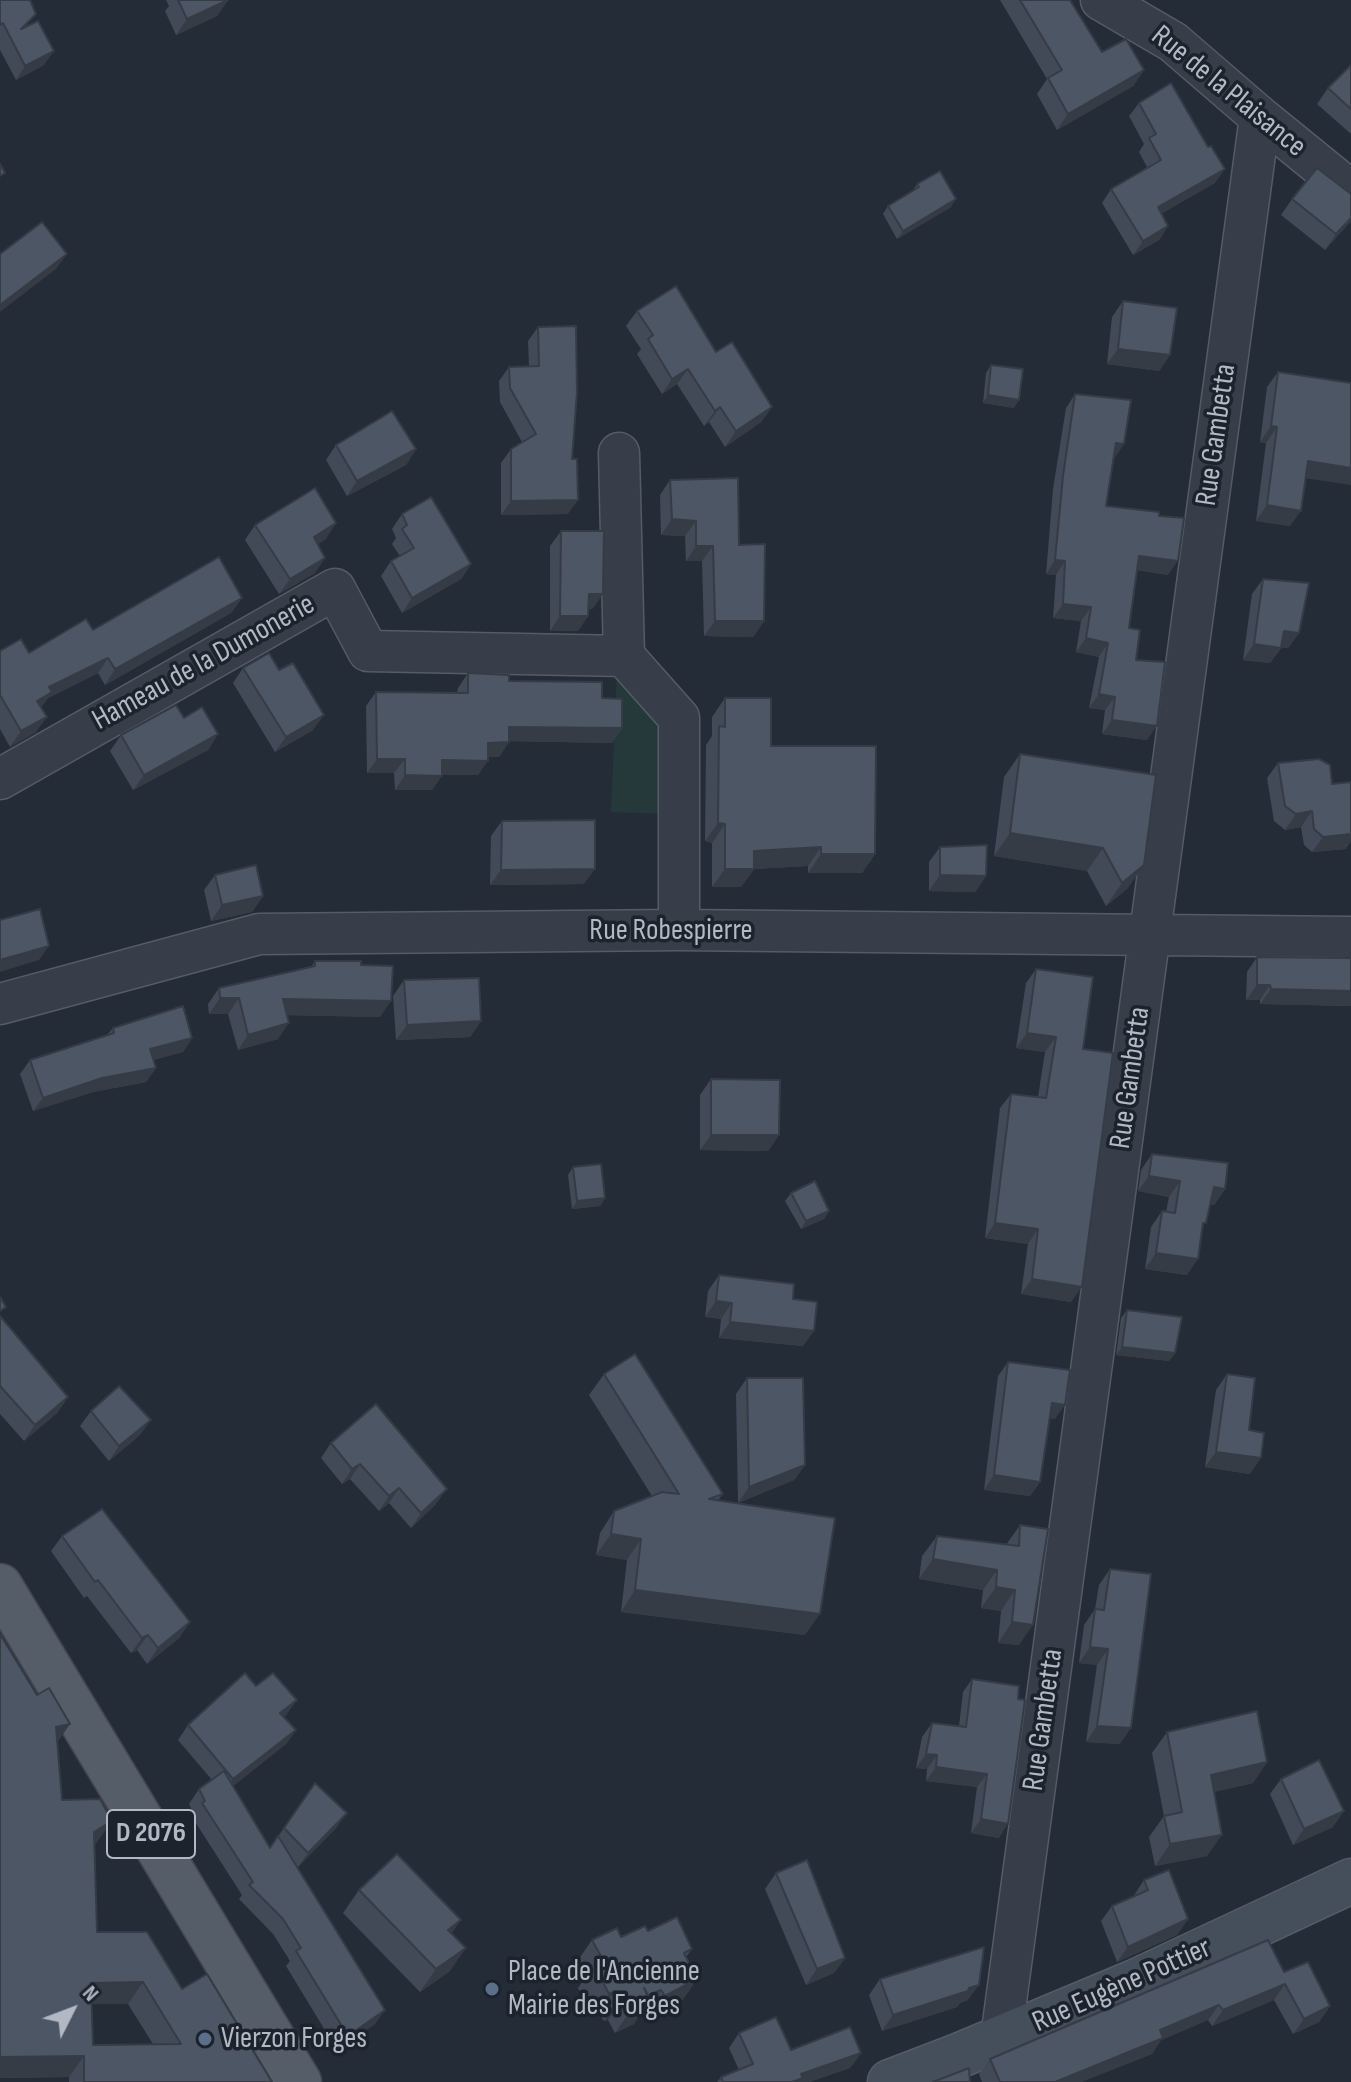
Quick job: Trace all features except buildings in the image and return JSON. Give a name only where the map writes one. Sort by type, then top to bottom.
[{"type":"main road","name":"D 2076","points":[[0,1586],[299,2082]]},
{"type":"street","name":"Rue de la Plaisance","points":[[1101,0],[1173,42],[1351,191]]},
{"type":"street","name":"Rue Gambetta","points":[[1001,2038],[1260,117]]},
{"type":"street","points":[[619,453],[624,656],[679,718],[679,930]]},
{"type":"street","name":"Hameau de la Dumonerie","points":[[0,779],[335,589],[368,651],[624,656]]},
{"type":"street","name":"Rue Robespierre","points":[[0,1004],[259,934],[679,930],[1351,937]]},
{"type":"street","name":"Rue Eugène Pottier","points":[[890,2082],[1135,1982],[1351,1881]]},
{"type":"shaded area","points":[[617,670],[667,716],[669,814],[611,812]]},
{"type":"place","name":"Place de l'Ancienne Mairie des Forges","points":[[492,1989]]},
{"type":"place","name":"Vierzon Forges","points":[[205,2039]]}]
